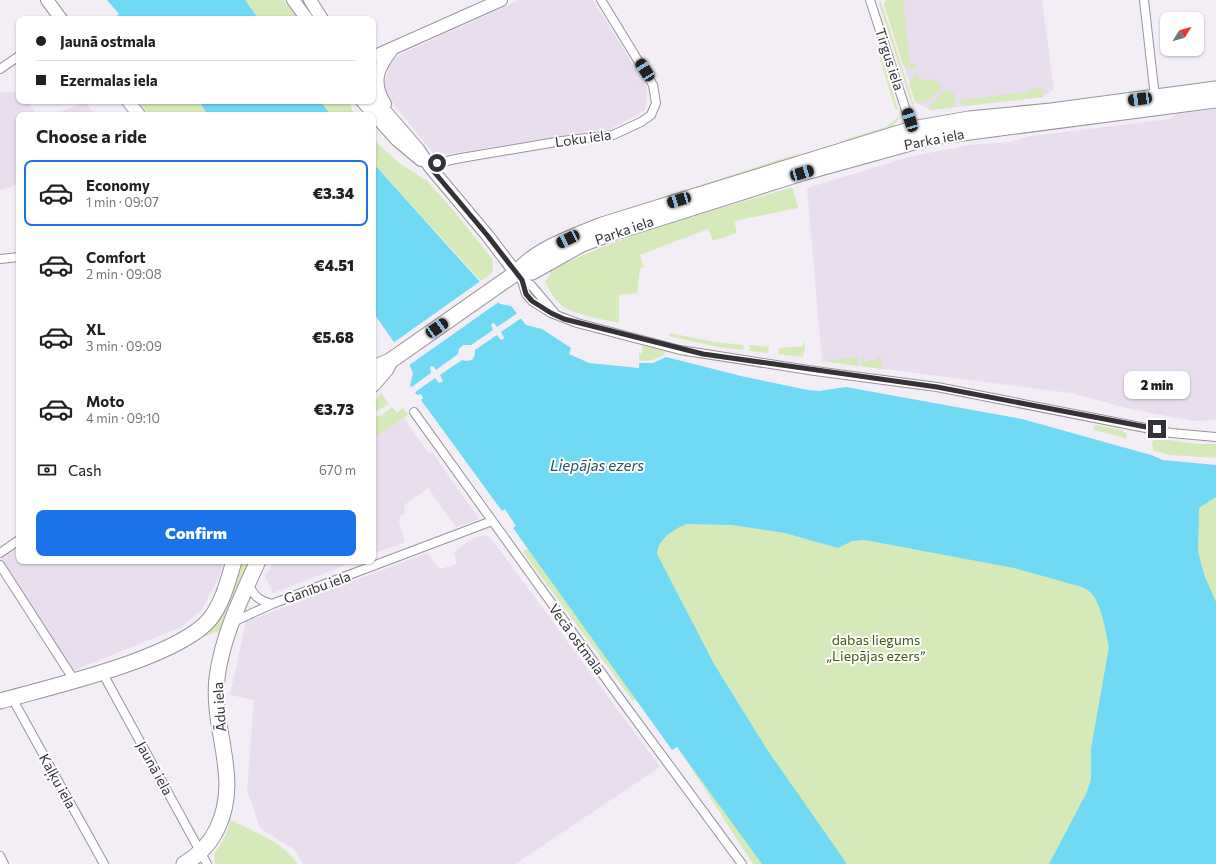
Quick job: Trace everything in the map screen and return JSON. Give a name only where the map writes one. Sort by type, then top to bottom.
[{"type":"highway","name":"Parka iela","points":[[519,277],[532,272],[582,244],[606,235],[914,135],[969,120],[1051,111],[1216,89]]},
{"type":"highway","name":"Parka iela","points":[[914,135],[971,131],[1216,100]]},
{"type":"highway","points":[[376,367],[390,361],[496,287],[519,277]]},
{"type":"highway","points":[[376,381],[386,369],[390,361]]},
{"type":"highway","points":[[6,700],[102,672],[170,647],[196,632],[222,601],[233,564]]},
{"type":"highway","name":"Ādu iela","points":[[184,864],[204,858],[212,838],[223,818],[228,794],[228,775],[218,722],[217,679],[226,638],[257,564]]},
{"type":"main road","points":[[47,0],[60,16]]},
{"type":"main road","points":[[293,0],[305,16]]},
{"type":"main road","points":[[310,0],[320,16]]},
{"type":"main road","points":[[376,56],[501,0]]},
{"type":"main road","points":[[391,50],[380,64],[377,86],[380,96],[396,122],[430,167],[487,235],[519,277]]},
{"type":"main road","points":[[376,100],[396,122]]},
{"type":"main road","points":[[130,104],[137,112]]},
{"type":"main road","points":[[365,104],[372,112]]},
{"type":"main road","points":[[376,117],[397,140],[430,167]]},
{"type":"street","name":"Loku iela","points":[[430,167],[437,163],[461,158],[562,141],[613,136],[641,122],[651,114],[656,103],[653,85],[601,0]]},
{"type":"street","name":"Tirgus iela","points":[[870,0],[914,135]]},
{"type":"street","points":[[1144,0],[1155,97]]},
{"type":"street","points":[[0,69],[16,58]]},
{"type":"street","points":[[0,259],[16,256]]},
{"type":"street","points":[[519,277],[526,294],[532,301],[559,317],[577,323],[703,354],[937,387],[1171,433],[1216,437]]},
{"type":"street","name":"Vecā ostmala","points":[[414,412],[657,750],[742,864]]},
{"type":"street","name":"Ganību iela","points":[[233,622],[272,604],[492,521]]},
{"type":"street","points":[[0,553],[16,542]]},
{"type":"street","points":[[0,565],[74,680]]},
{"type":"street","points":[[248,582],[254,596],[262,601],[272,604]]},
{"type":"street","name":"Jaunā iela","points":[[102,672],[204,858]]},
{"type":"street","name":"Kaļķu iela","points":[[6,700],[104,864]]},
{"type":"street","points":[[0,856],[4,864]]},
{"type":"shaded area","points":[[519,0],[593,0],[647,87],[645,110],[611,129],[435,156],[386,94],[384,86],[390,63],[399,55]]},
{"type":"shaded area","points":[[886,0],[1042,0],[1054,89],[1043,97],[930,110],[916,103],[884,4]]},
{"type":"shaded area","points":[[0,92],[16,92],[16,104],[30,104],[35,112],[16,112],[16,185],[0,190]]},
{"type":"shaded area","points":[[80,104],[87,104],[93,112],[60,112]]},
{"type":"shaded area","points":[[1216,109],[1216,420],[1193,421],[1130,409],[1071,393],[822,361],[807,188],[913,156],[970,145],[1009,142],[1031,136],[1170,119],[1176,114]]},
{"type":"shaded area","points":[[404,418],[429,454],[432,452],[479,519],[456,527],[428,488],[404,505],[405,514],[400,516],[399,522],[405,542],[376,553],[376,437],[394,423],[395,424]]},
{"type":"shaded area","points":[[484,535],[490,537],[660,767],[515,864],[303,864],[295,850],[260,828],[247,790],[254,700],[230,695],[246,622],[427,553],[440,569],[457,564],[454,552],[470,540]]},
{"type":"shaded area","points":[[16,548],[16,564],[223,564],[220,575],[201,611],[181,627],[72,671],[0,560]]},
{"type":"shaded area","points":[[273,564],[348,564],[273,593],[265,576]]},
{"type":"green space","points":[[245,0],[284,0],[296,16],[257,16]]},
{"type":"green space","points":[[880,0],[914,105],[912,105],[879,4]]},
{"type":"green space","points":[[886,0],[909,0],[903,1],[910,64],[916,64],[916,70],[903,65],[884,4]]},
{"type":"green space","points":[[876,45],[880,51],[898,110],[895,109]]},
{"type":"green space","points":[[916,73],[920,80],[935,79],[942,87],[929,100],[916,103],[909,84]]},
{"type":"green space","points":[[1043,88],[1043,97],[964,106],[961,104],[960,100],[1028,92],[1028,89]]},
{"type":"green space","points":[[945,90],[955,94],[955,107],[930,110],[930,105]]},
{"type":"green space","points":[[139,104],[201,104],[206,112],[146,112]]},
{"type":"green space","points":[[322,104],[350,104],[353,112],[329,112]]},
{"type":"green space","points":[[899,116],[897,122],[883,131],[873,135],[837,142],[886,127]]},
{"type":"green space","points":[[376,142],[399,163],[427,181],[454,211],[492,259],[493,272],[481,281],[376,166]]},
{"type":"green space","points":[[803,152],[788,160],[561,234],[595,219]]},
{"type":"green space","points":[[790,188],[793,189],[798,208],[734,221],[737,233],[713,241],[708,229],[640,255],[644,267],[640,269],[637,293],[619,295],[619,323],[571,311],[555,299],[545,282],[551,274],[549,271],[607,245],[668,224]]},
{"type":"green space","points":[[670,333],[714,342],[744,345],[743,350],[718,347],[669,336]]},
{"type":"green space","points":[[803,340],[805,348],[803,357],[778,354],[779,348],[803,346]]},
{"type":"green space","points":[[750,345],[769,347],[768,353],[749,351]]},
{"type":"green space","points":[[643,346],[665,351],[664,355],[653,360],[639,361],[639,353],[641,354]]},
{"type":"green space","points":[[877,356],[882,360],[881,369],[862,366],[862,357],[864,358],[864,362],[877,360]]},
{"type":"green space","points":[[856,357],[858,359],[858,366],[823,361]]},
{"type":"green space","points":[[381,393],[389,404],[376,411],[376,400]]},
{"type":"green space","points":[[392,407],[397,413],[403,408],[408,415],[376,437],[376,416],[382,415]]},
{"type":"green space","name":"dabas liegums „Liepājas ezers”","points":[[705,408],[1216,478],[1216,864],[753,864],[677,746],[635,699],[633,701],[523,552]]},
{"type":"green space","points":[[1095,425],[1122,430],[1127,434],[1125,439],[1119,436],[1093,430]]},
{"type":"green space","points":[[1156,438],[1197,444],[1216,444],[1216,458],[1170,455],[1153,450],[1152,442]]},
{"type":"green space","points":[[238,564],[249,564],[222,634],[216,632],[191,641]]},
{"type":"green space","points":[[231,820],[258,833],[276,844],[292,856],[298,864],[215,864],[214,854],[225,837]]},
{"type":"water","points":[[107,0],[245,0],[257,16],[117,16],[119,14]]},
{"type":"water","points":[[201,104],[322,104],[329,112],[206,112]]},
{"type":"water","name":"Liepājas ezers","points":[[376,166],[500,304],[511,306],[526,325],[542,329],[571,348],[569,354],[589,363],[639,368],[639,363],[653,363],[666,357],[741,376],[808,390],[819,391],[846,387],[1022,419],[1151,455],[1163,460],[1216,465],[1216,497],[1199,508],[1198,552],[1205,577],[1216,602],[1216,864],[1049,864],[1087,792],[1091,779],[1091,749],[1109,647],[1105,626],[1097,602],[1094,596],[1087,590],[1082,587],[1014,568],[865,540],[852,541],[838,548],[785,533],[732,525],[687,524],[677,528],[663,539],[657,554],[714,664],[766,748],[847,864],[762,864],[677,747],[672,750],[513,528],[516,526],[505,509],[502,511],[421,400],[423,398],[421,394],[417,395],[410,385],[413,373],[409,364],[376,316]]},
{"type":"pier","points":[[482,280],[500,301],[408,366],[393,343]]},
{"type":"pier","points":[[519,312],[523,317],[501,332],[504,337],[503,340],[497,335],[475,350],[475,355],[472,360],[462,360],[440,375],[443,381],[439,383],[435,378],[414,393],[410,388],[431,373],[430,367],[433,366],[436,370],[458,354],[459,349],[463,345],[471,345],[493,330],[491,324],[494,323],[497,327]]},
{"type":"route","points":[[437,163],[430,167],[487,235],[522,280],[526,294],[532,301],[543,309],[564,319],[680,350],[815,371],[937,387],[1012,400],[1157,429]]}]
